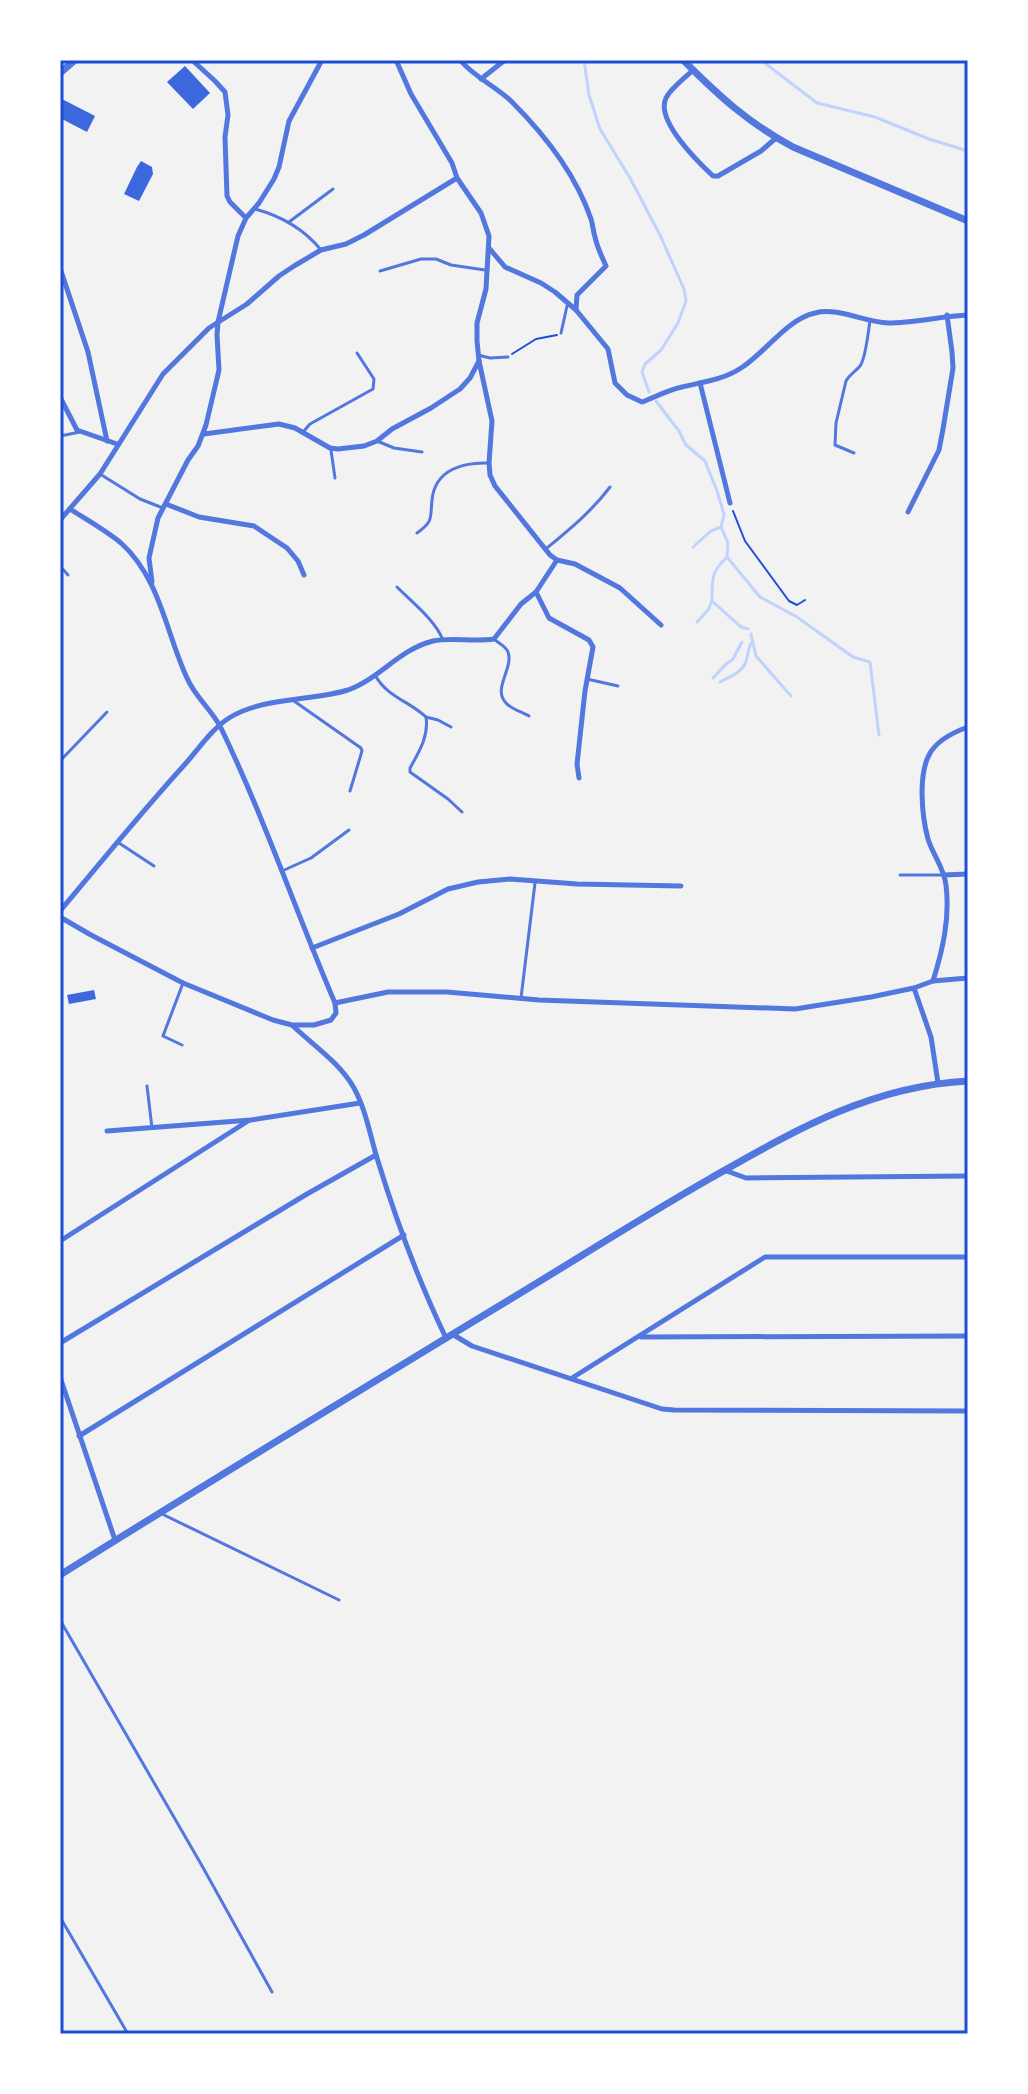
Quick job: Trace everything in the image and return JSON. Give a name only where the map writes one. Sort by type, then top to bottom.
[{"type":"street","points":[[60,73],[75,60]]},
{"type":"street","points":[[192,60],[225,92],[228,115],[225,137],[227,196],[246,218]]},
{"type":"street","points":[[153,587],[149,558],[164,506],[204,434],[219,370],[218,322],[238,236],[246,218],[274,179],[289,121],[322,60]]},
{"type":"street","points":[[396,60],[411,94],[452,163],[457,178],[486,223],[488,270],[477,323],[479,358],[492,421],[489,463],[495,486],[557,560],[575,564],[620,588],[661,625]]},
{"type":"street","points":[[460,60],[470,72],[501,92],[536,126],[570,177],[592,221],[595,240],[606,266],[577,295],[576,310]]},
{"type":"street","points":[[481,79],[505,60]]},
{"type":"street","points":[[683,60],[724,100],[776,138],[968,221]]},
{"type":"street","points":[[693,70],[666,97],[664,109],[669,124],[680,140],[713,176],[761,151],[776,138]]},
{"type":"street","points":[[61,517],[100,474],[163,374],[197,339],[247,304],[279,276],[321,250],[346,244],[364,235],[457,178]]},
{"type":"street","points":[[489,248],[505,267],[541,283],[576,310],[608,349],[615,383],[627,395],[642,402],[741,369],[807,315],[827,312],[890,323],[968,315]]},
{"type":"street","points":[[60,268],[88,352],[107,441]]},
{"type":"street","points":[[908,512],[939,450],[953,368],[947,315]]},
{"type":"street","points":[[204,434],[279,424],[288,425],[331,448],[355,448],[377,441],[460,389],[470,378],[479,358]]},
{"type":"street","points":[[700,383],[730,503]]},
{"type":"street","points":[[60,397],[74,428],[117,444]]},
{"type":"street","points":[[164,506],[199,517],[254,526],[287,548],[304,575]]},
{"type":"street","points":[[70,509],[122,544],[136,560],[153,587],[187,679],[220,725],[336,1006],[331,1020],[314,1025],[292,1025],[183,983],[91,935],[60,914],[176,774],[220,725],[229,718],[291,699],[346,690],[375,675],[402,655],[433,641],[494,639],[521,604],[536,592],[557,560]]},
{"type":"street","points":[[536,592],[549,618],[591,643],[577,764],[579,778]]},
{"type":"street","points":[[933,981],[941,956],[948,913],[944,875],[928,839],[922,799],[923,775],[929,754],[937,744],[968,727]]},
{"type":"street","points":[[944,875],[968,874]]},
{"type":"street","points":[[312,948],[353,934],[457,886],[478,882],[510,879],[681,886]]},
{"type":"street","points":[[336,1006],[388,992],[447,992],[795,1009],[850,1001],[933,981],[968,978]]},
{"type":"street","points":[[914,988],[931,1037],[938,1083]]},
{"type":"street","points":[[292,1025],[341,1071],[354,1088],[369,1124],[376,1155],[427,1299],[449,1336],[662,1409],[968,1411]]},
{"type":"street","points":[[60,1575],[449,1336],[724,1170],[800,1128],[871,1098],[938,1083],[968,1081]]},
{"type":"street","points":[[107,1131],[251,1120],[360,1103]]},
{"type":"street","points":[[60,1241],[251,1120]]},
{"type":"street","points":[[60,1343],[376,1155]]},
{"type":"street","points":[[724,1170],[746,1178],[968,1176]]},
{"type":"street","points":[[79,1436],[404,1235]]},
{"type":"street","points":[[572,1378],[765,1257],[968,1257]]},
{"type":"street","points":[[637,1337],[968,1336]]},
{"type":"street","points":[[60,1377],[115,1541]]},
{"type":"lane","points":[[289,222],[333,189]]},
{"type":"lane","points":[[255,209],[289,222],[321,250]]},
{"type":"lane","points":[[380,271],[421,259],[436,259],[451,265],[488,270]]},
{"type":"lane","points":[[561,333],[568,302]]},
{"type":"lane","points":[[854,453],[835,445],[836,423],[846,381],[863,359],[870,321]]},
{"type":"lane","points":[[303,432],[310,424],[373,389],[374,379],[357,353]]},
{"type":"lane","points":[[479,358],[508,357]]},
{"type":"lane","points":[[60,436],[81,432]]},
{"type":"lane","points":[[377,441],[394,448],[422,452]]},
{"type":"lane","points":[[331,448],[335,478]]},
{"type":"lane","points":[[417,533],[432,517],[432,497],[446,473],[467,463],[489,463]]},
{"type":"lane","points":[[100,474],[140,499],[164,506]]},
{"type":"lane","points":[[545,549],[597,504],[610,487]]},
{"type":"lane","points":[[60,566],[68,575]]},
{"type":"lane","points":[[397,587],[429,620],[443,640]]},
{"type":"lane","points":[[494,639],[505,648],[509,657],[502,687],[504,701],[529,716]]},
{"type":"lane","points":[[375,675],[394,697],[426,717],[451,727]]},
{"type":"lane","points":[[587,679],[618,686]]},
{"type":"lane","points":[[291,699],[361,748],[350,791]]},
{"type":"lane","points":[[60,761],[107,712]]},
{"type":"lane","points":[[426,717],[424,742],[410,772],[462,812]]},
{"type":"lane","points":[[282,871],[311,858],[349,830]]},
{"type":"lane","points":[[119,843],[154,866]]},
{"type":"lane","points":[[900,875],[944,875]]},
{"type":"lane","points":[[521,998],[535,882]]},
{"type":"lane","points":[[182,1045],[163,1036],[183,983]]},
{"type":"lane","points":[[147,1086],[152,1128]]},
{"type":"lane","points":[[160,1513],[339,1600]]},
{"type":"lane","points":[[60,1620],[272,1992]]},
{"type":"lane","points":[[60,1917],[128,2034]]},
{"type":"path","points":[[508,357],[536,339],[561,333]]},
{"type":"path","points":[[730,503],[745,541],[789,601],[797,605],[805,600]]},
{"type":"building","points":[[185,66],[210,93],[193,109],[167,82]]},
{"type":"building","points":[[60,98],[95,116],[87,132],[60,118]]},
{"type":"building","points":[[141,161],[152,167],[153,174],[139,201],[124,194]]},
{"type":"building","points":[[94,990],[96,999],[69,1004],[67,995]]},
{"type":"waterway","points":[[584,60],[589,95],[600,129],[660,235],[684,289],[686,301],[678,323],[642,372],[649,392]]},
{"type":"waterway","points":[[761,60],[817,103],[875,117],[968,151]]},
{"type":"waterway","points":[[656,401],[686,445],[705,461],[724,514],[721,527],[728,543],[727,557],[760,597],[797,617],[853,657],[870,662],[879,735]]},
{"type":"waterway","points":[[693,547],[711,531],[721,527]]},
{"type":"waterway","points":[[727,557],[714,576],[712,601],[741,627],[748,629]]},
{"type":"waterway","points":[[697,622],[712,601]]},
{"type":"waterway","points":[[751,634],[756,656],[791,696]]},
{"type":"waterway","points":[[713,678],[733,659],[742,642]]},
{"type":"waterway","points":[[720,682],[742,668],[752,642]]}]
